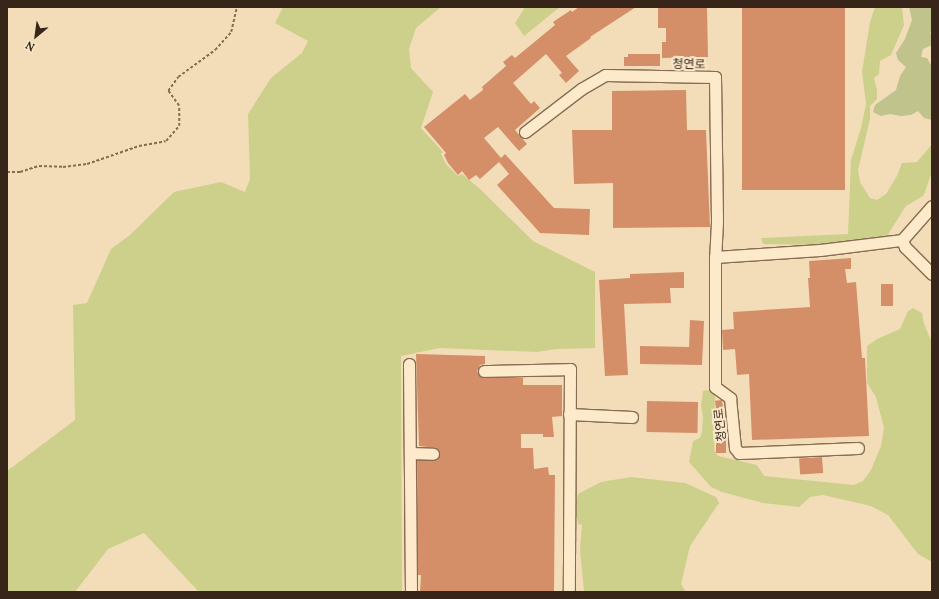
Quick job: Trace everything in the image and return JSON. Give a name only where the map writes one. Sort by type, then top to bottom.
[{"type":"street","name":"청연로","points":[[525,132],[581,89],[604,75],[715,77],[717,222],[715,388],[730,398],[735,448],[739,454],[858,448]]},
{"type":"street","points":[[716,257],[820,250],[902,240],[932,206]]},
{"type":"street","points":[[902,240],[905,246],[932,274]]},
{"type":"street","points":[[409,364],[411,592]]},
{"type":"street","points":[[484,371],[570,370],[569,592]]},
{"type":"street","points":[[569,414],[632,416]]},
{"type":"street","points":[[410,453],[433,454]]},
{"type":"path","points":[[7,172],[20,172],[39,166],[63,167],[87,164],[139,146],[166,141],[179,126],[180,106],[168,90],[178,77],[215,50],[231,32],[237,7]]},
{"type":"green space","points":[[283,7],[441,7],[416,28],[409,49],[411,68],[433,92],[421,128],[443,152],[441,154],[446,164],[458,176],[462,174],[479,188],[533,241],[595,272],[595,348],[557,349],[537,352],[440,348],[401,356],[402,592],[199,592],[144,533],[108,549],[75,592],[7,592],[7,471],[75,420],[73,305],[87,303],[111,249],[130,235],[174,192],[221,182],[245,192],[250,179],[248,114],[271,78],[302,53],[308,41],[275,23]]},
{"type":"green space","points":[[525,7],[560,7],[524,36],[515,23]]},
{"type":"green space","points":[[875,7],[902,7],[904,25],[891,55],[880,61],[879,74],[874,78],[877,90],[877,99],[870,106],[870,119],[858,170],[860,182],[870,198],[877,200],[886,194],[897,176],[902,163],[917,162],[932,144],[932,171],[925,192],[923,196],[906,206],[887,236],[825,245],[763,244],[761,238],[848,234],[851,160],[861,128],[866,104],[862,72],[870,22]]},
{"type":"green space","points":[[909,7],[932,7],[932,29],[930,33],[932,35],[932,45],[923,49],[921,57],[927,58],[932,67],[932,120],[924,118],[918,111],[911,115],[901,116],[890,114],[881,116],[873,112],[875,105],[896,90],[900,76],[906,67],[898,60],[896,53],[905,39],[912,20]]},
{"type":"green space","points":[[913,308],[922,313],[924,324],[932,343],[932,562],[918,554],[888,515],[871,506],[823,495],[810,497],[799,507],[763,503],[722,492],[711,487],[689,462],[693,441],[700,438],[702,432],[703,417],[701,406],[703,391],[707,390],[715,394],[714,450],[718,456],[757,465],[764,476],[854,485],[863,481],[871,470],[881,446],[884,428],[876,397],[867,383],[867,346],[877,339],[900,329],[908,311]]},
{"type":"green space","points":[[631,477],[685,483],[716,497],[719,503],[690,546],[681,584],[686,592],[584,592],[580,549],[582,524],[579,525],[574,509],[578,494],[601,482]]},
{"type":"building","points":[[579,7],[636,7],[590,37],[591,38],[566,56],[579,71],[566,83],[559,75],[562,73],[546,54],[513,83],[531,104],[534,101],[540,108],[515,130],[527,144],[519,151],[498,127],[484,138],[501,158],[505,154],[554,208],[590,209],[589,235],[540,233],[497,185],[509,174],[499,162],[480,179],[476,175],[469,180],[462,171],[458,175],[448,163],[444,155],[446,153],[424,127],[465,94],[470,100],[483,90],[482,87],[506,66],[503,62],[512,55],[515,58],[555,25],[553,22],[571,10],[572,12]]},
{"type":"building","points":[[658,7],[707,7],[708,57],[662,58],[662,42],[666,42],[666,28],[658,28]]},
{"type":"building","points":[[742,7],[845,7],[845,190],[742,190]]},
{"type":"building","points":[[628,54],[660,54],[660,66],[624,66],[624,57],[628,57]]},
{"type":"building","points":[[686,90],[687,130],[706,130],[710,227],[613,228],[613,183],[574,184],[572,130],[612,130],[612,91]]},
{"type":"building","points":[[851,258],[851,269],[845,269],[847,283],[856,282],[862,358],[865,358],[869,436],[752,440],[749,374],[737,375],[735,349],[723,350],[722,330],[734,329],[733,312],[810,307],[808,278],[810,278],[809,261]]},
{"type":"building","points":[[684,272],[684,288],[670,288],[671,303],[624,304],[628,375],[605,376],[599,280],[630,278],[630,274]]},
{"type":"building","points":[[881,284],[893,284],[893,306],[881,306]]},
{"type":"building","points":[[690,320],[704,321],[702,365],[640,364],[640,346],[689,347]]},
{"type":"building","points":[[416,354],[485,356],[485,364],[480,365],[477,371],[481,377],[523,378],[523,385],[562,385],[562,416],[552,417],[554,437],[543,437],[543,434],[521,434],[521,448],[533,448],[534,469],[548,467],[549,475],[555,475],[554,592],[420,592],[421,575],[418,575],[417,460],[436,460],[440,454],[436,448],[419,446]]},
{"type":"building","points":[[722,400],[723,408],[716,409],[715,401]]},
{"type":"building","points":[[647,401],[698,402],[697,433],[646,432]]},
{"type":"building","points":[[716,431],[726,431],[726,453],[716,453]]},
{"type":"building","points":[[822,457],[823,473],[800,475],[799,459]]}]
